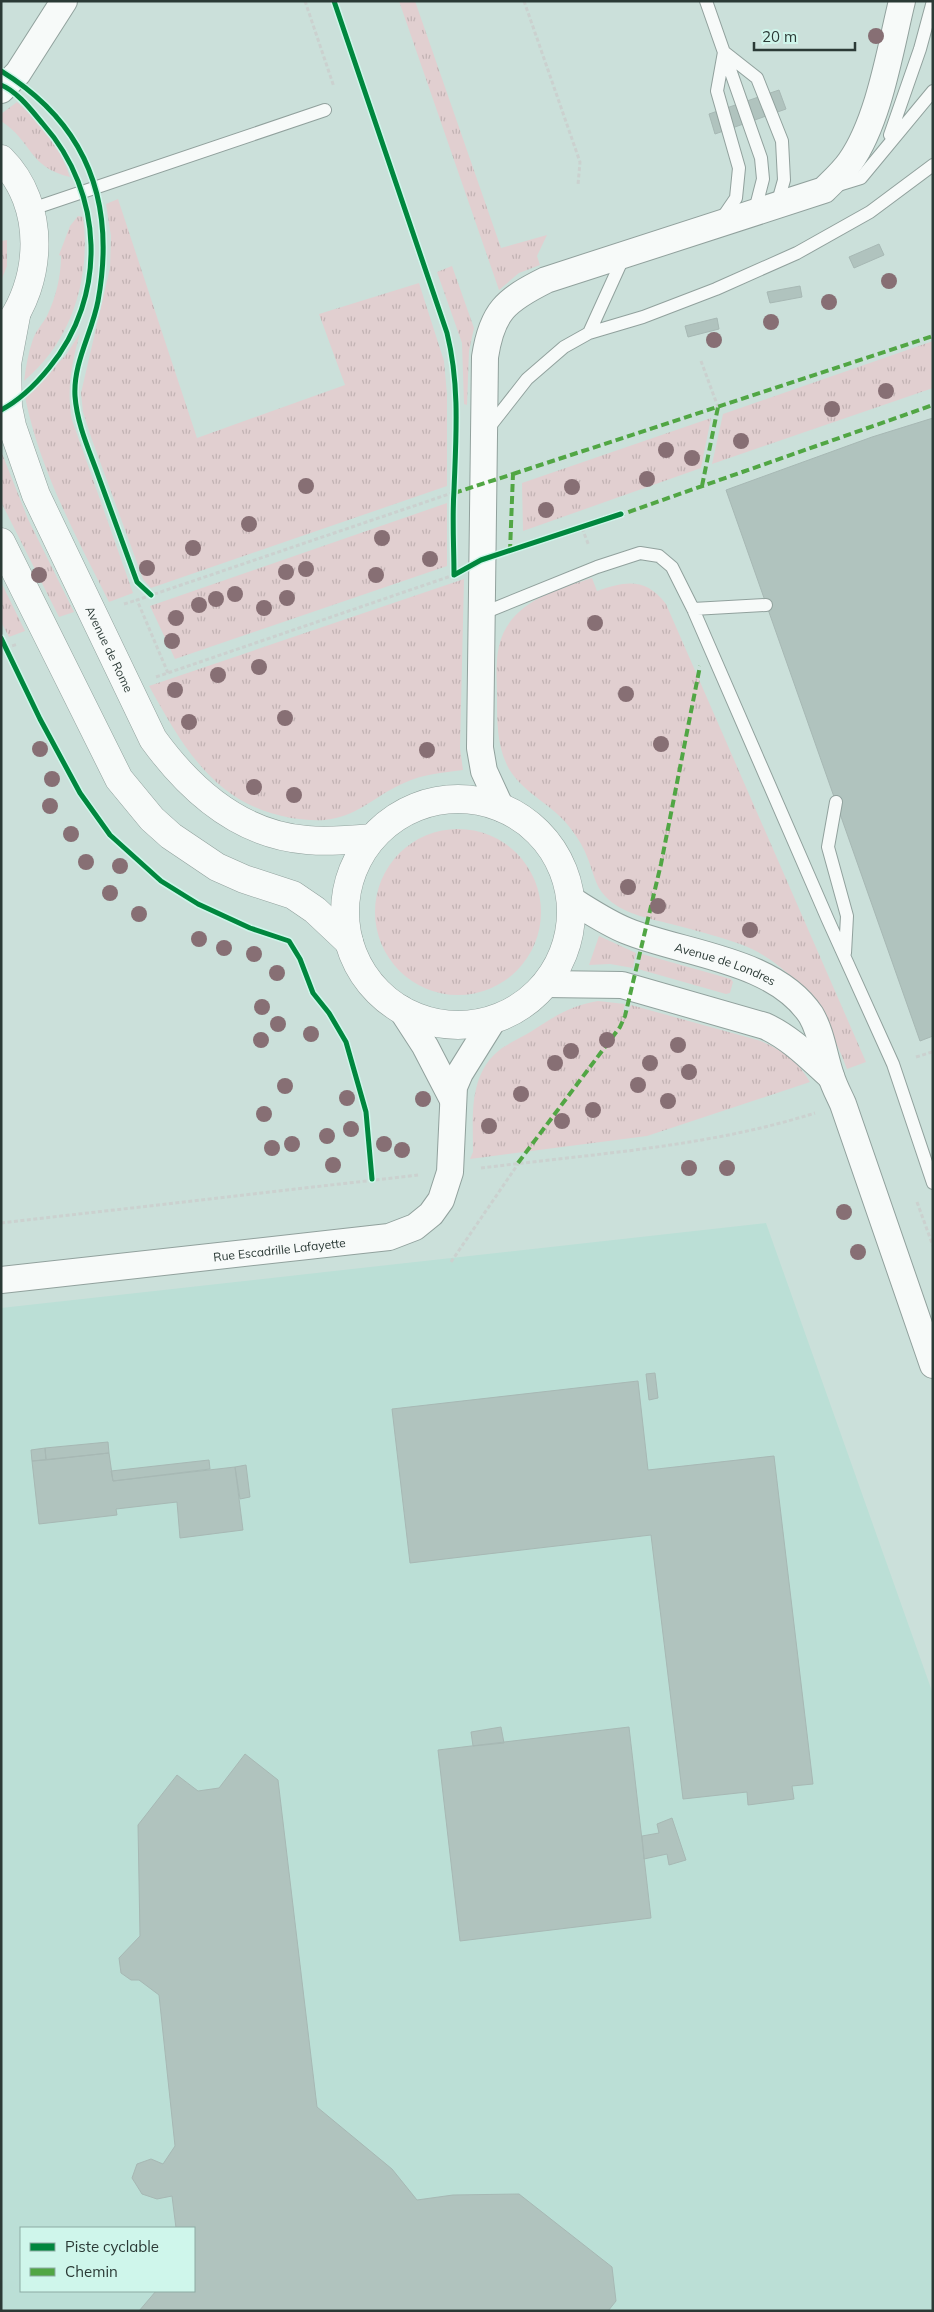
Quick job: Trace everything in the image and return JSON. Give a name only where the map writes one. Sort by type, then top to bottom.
[{"type":"main road","name":"Avenue de Rome","points":[[1,159],[22,189],[32,220],[35,253],[30,286],[9,326],[7,364],[8,407],[12,426],[36,495],[130,686],[153,739],[173,766],[201,794],[223,810],[259,829],[278,836],[306,840],[372,838]]},
{"type":"main road","points":[[1,542],[119,779],[152,819],[171,836],[217,867],[244,879],[293,895],[315,910],[349,942]]},
{"type":"main road","points":[[445,800],[474,800],[501,808],[527,823],[548,844],[563,870],[570,899],[570,929],[561,958],[545,984],[530,999],[512,1011],[493,1020],[469,1024],[445,1024],[422,1019],[400,1009],[378,992],[360,969],[349,942],[344,915],[347,887],[356,861],[372,838],[393,819],[418,806],[445,800]]},
{"type":"street","points":[[1,90],[18,74],[64,1]]},
{"type":"street","points":[[501,808],[484,771],[480,748],[482,436],[485,357],[489,334],[497,315],[518,294],[546,280],[824,190],[850,163],[860,145],[874,109],[902,1]]},
{"type":"street","name":"Avenue de Londres","points":[[570,899],[627,931],[739,966],[782,986],[810,1014],[818,1028],[831,1077],[843,1104],[933,1365]]},
{"type":"street","name":"Avenue de Londres","points":[[545,984],[622,986],[765,1026],[797,1046],[831,1077]]},
{"type":"street","name":"Rue Escadrille Lafayette","points":[[400,1009],[425,1046],[452,1098]]},
{"type":"street","name":"Rue Escadrille Lafayette","points":[[1,1280],[389,1237],[415,1227],[431,1214],[441,1200],[450,1172],[452,1098],[460,1073],[493,1020]]},
{"type":"lane","points":[[706,1],[761,158],[766,209]]},
{"type":"lane","points":[[886,145],[920,49],[933,1]]},
{"type":"lane","points":[[724,52],[757,78],[782,141],[784,180],[766,209]]},
{"type":"lane","points":[[717,226],[736,198],[739,168],[717,91],[724,52]]},
{"type":"lane","points":[[824,190],[861,178],[886,145],[933,91]]},
{"type":"lane","points":[[29,210],[325,110]]},
{"type":"lane","points":[[482,436],[540,366],[564,347],[589,333],[652,314],[797,253],[870,212],[933,165]]},
{"type":"lane","points":[[589,333],[624,256]]},
{"type":"lane","points":[[481,614],[597,567],[640,553],[659,556],[672,567],[693,609],[893,1064],[933,1183]]},
{"type":"lane","points":[[693,609],[766,606]]},
{"type":"lane","points":[[836,802],[828,847],[847,916],[845,958]]},
{"type":"path","points":[[305,1],[340,105],[325,110]]},
{"type":"path","points":[[524,1],[580,162],[578,185]]},
{"type":"path","points":[[701,361],[718,407]]},
{"type":"path","points":[[168,673],[137,600],[454,493]]},
{"type":"path","points":[[130,686],[454,575]]},
{"type":"path","points":[[144,588],[151,595]]},
{"type":"path","points":[[6,648],[46,634]]},
{"type":"path","points":[[451,1262],[518,1164]]},
{"type":"shaded area","points":[[766,1223],[933,1694],[933,2311],[1,2311],[1,1308]]},
{"type":"green space","points":[[399,1],[415,1],[501,248],[547,235],[537,256],[540,265],[519,273],[499,290]]},
{"type":"green space","points":[[17,102],[49,136],[61,155],[70,177],[56,173],[46,167],[19,137],[1,121],[1,114]]},
{"type":"green space","points":[[118,199],[197,438],[345,385],[319,314],[419,283],[444,361],[447,394],[447,486],[151,588],[143,579],[91,437],[83,412],[81,393],[110,268],[111,236],[106,204]]},
{"type":"green space","points":[[78,216],[83,217],[84,263],[81,285],[74,307],[66,328],[55,347],[41,365],[24,381],[28,355],[33,339],[47,316],[55,294],[60,271],[61,256],[59,255],[70,226]]},
{"type":"green space","points":[[7,240],[7,266],[1,281],[1,241]]},
{"type":"green space","points":[[452,266],[474,328],[469,351],[467,405],[464,404],[462,343],[437,272]]},
{"type":"green space","points":[[80,333],[71,376],[70,409],[72,420],[133,593],[109,602],[49,477],[25,397],[66,355]]},
{"type":"green space","points":[[933,341],[933,388],[712,464],[723,414]]},
{"type":"green space","points":[[711,418],[701,468],[523,531],[522,483]]},
{"type":"green space","points":[[1,451],[28,519],[74,612],[59,617],[1,502]]},
{"type":"green space","points":[[447,503],[447,566],[175,659],[150,606]]},
{"type":"green space","points":[[592,578],[597,591],[617,585],[643,585],[651,589],[666,604],[866,1062],[847,1069],[830,1030],[807,994],[778,965],[760,953],[723,938],[644,917],[627,911],[612,902],[599,888],[585,851],[571,829],[556,813],[523,786],[509,769],[500,744],[497,717],[497,659],[504,631],[523,608],[536,600],[549,593]]},
{"type":"green space","points":[[464,579],[460,748],[463,770],[433,774],[411,780],[345,815],[319,820],[291,818],[264,811],[222,787],[204,770],[189,751],[149,686]]},
{"type":"green space","points":[[1,582],[25,631],[9,637],[1,622]]},
{"type":"green space","points":[[466,829],[490,835],[517,853],[535,880],[540,896],[540,928],[535,944],[517,971],[504,981],[482,992],[450,995],[426,989],[405,976],[394,965],[378,936],[375,904],[381,880],[394,859],[405,848],[434,832]]},
{"type":"green space","points":[[599,936],[636,953],[633,968],[610,964],[589,965]]},
{"type":"green space","points":[[642,954],[731,979],[733,982],[730,993],[726,994],[638,969]]},
{"type":"green space","points":[[598,1001],[625,1004],[623,1012],[628,1013],[631,1005],[761,1041],[776,1048],[795,1062],[810,1082],[647,1136],[470,1159],[473,1152],[473,1109],[475,1095],[483,1070],[491,1058],[502,1048],[555,1016],[580,1005]]},
{"type":"building","points":[[779,90],[786,109],[715,134],[709,114]]},
{"type":"building","points":[[879,244],[884,255],[854,268],[849,257]]},
{"type":"building","points":[[800,286],[802,297],[770,303],[767,292]]},
{"type":"building","points":[[717,318],[719,329],[688,337],[685,326]]},
{"type":"building","points":[[933,418],[933,1036],[920,1041],[726,490],[872,437]]},
{"type":"building","points":[[655,1373],[658,1398],[649,1400],[646,1374]]},
{"type":"building","points":[[638,1381],[648,1470],[774,1456],[813,1784],[792,1786],[794,1799],[748,1805],[747,1792],[683,1799],[651,1535],[410,1563],[392,1409]]},
{"type":"building","points":[[108,1442],[109,1453],[46,1460],[45,1448]]},
{"type":"building","points":[[45,1448],[46,1460],[32,1461],[31,1450]]},
{"type":"building","points":[[109,1453],[113,1481],[235,1467],[243,1530],[180,1538],[177,1502],[116,1509],[117,1515],[39,1524],[32,1461]]},
{"type":"building","points":[[209,1460],[210,1469],[113,1481],[111,1471]]},
{"type":"building","points":[[246,1465],[250,1497],[240,1499],[235,1467]]},
{"type":"building","points":[[501,1727],[504,1743],[473,1746],[471,1732]]},
{"type":"building","points":[[629,1727],[651,1918],[460,1941],[438,1750]]},
{"type":"building","points":[[245,1754],[278,1780],[317,2107],[392,2169],[417,2200],[453,2195],[519,2194],[612,2267],[616,2301],[608,2311],[139,2311],[155,2292],[195,2292],[195,2227],[176,2227],[172,2196],[157,2199],[142,2194],[132,2178],[137,2164],[151,2159],[163,2164],[175,2146],[159,1995],[139,1980],[131,1980],[121,1973],[119,1958],[140,1936],[138,1825],[177,1775],[198,1791],[219,1788]]},
{"type":"building","points":[[672,1818],[686,1860],[669,1865],[667,1854],[644,1859],[642,1836],[659,1833],[657,1824]]},
{"type":"marked path","points":[[513,474],[933,336]]},
{"type":"marked path","points":[[617,516],[933,405]]},
{"type":"marked path","points":[[702,486],[718,407]]},
{"type":"marked path","points":[[454,493],[513,474],[510,551]]},
{"type":"marked path","points":[[518,1163],[620,1027],[625,1016],[661,864],[700,666]]},
{"type":"cycle path","points":[[334,1],[447,333],[454,372],[456,411],[453,512],[454,575],[481,560],[621,514]]},
{"type":"cycle path","points":[[1,71],[31,92],[55,116],[74,141],[88,169],[98,199],[103,231],[103,265],[98,301],[77,372],[75,384],[76,406],[84,437],[137,582],[151,595]]},
{"type":"cycle path","points":[[1,85],[13,92],[24,102],[63,151],[78,181],[87,213],[91,245],[89,277],[82,309],[68,340],[39,380],[21,397],[1,410]]},
{"type":"cycle path","points":[[1,638],[40,719],[80,793],[110,835],[161,881],[198,904],[250,928],[289,941],[300,959],[313,993],[329,1013],[346,1042],[366,1112],[372,1179]]}]
